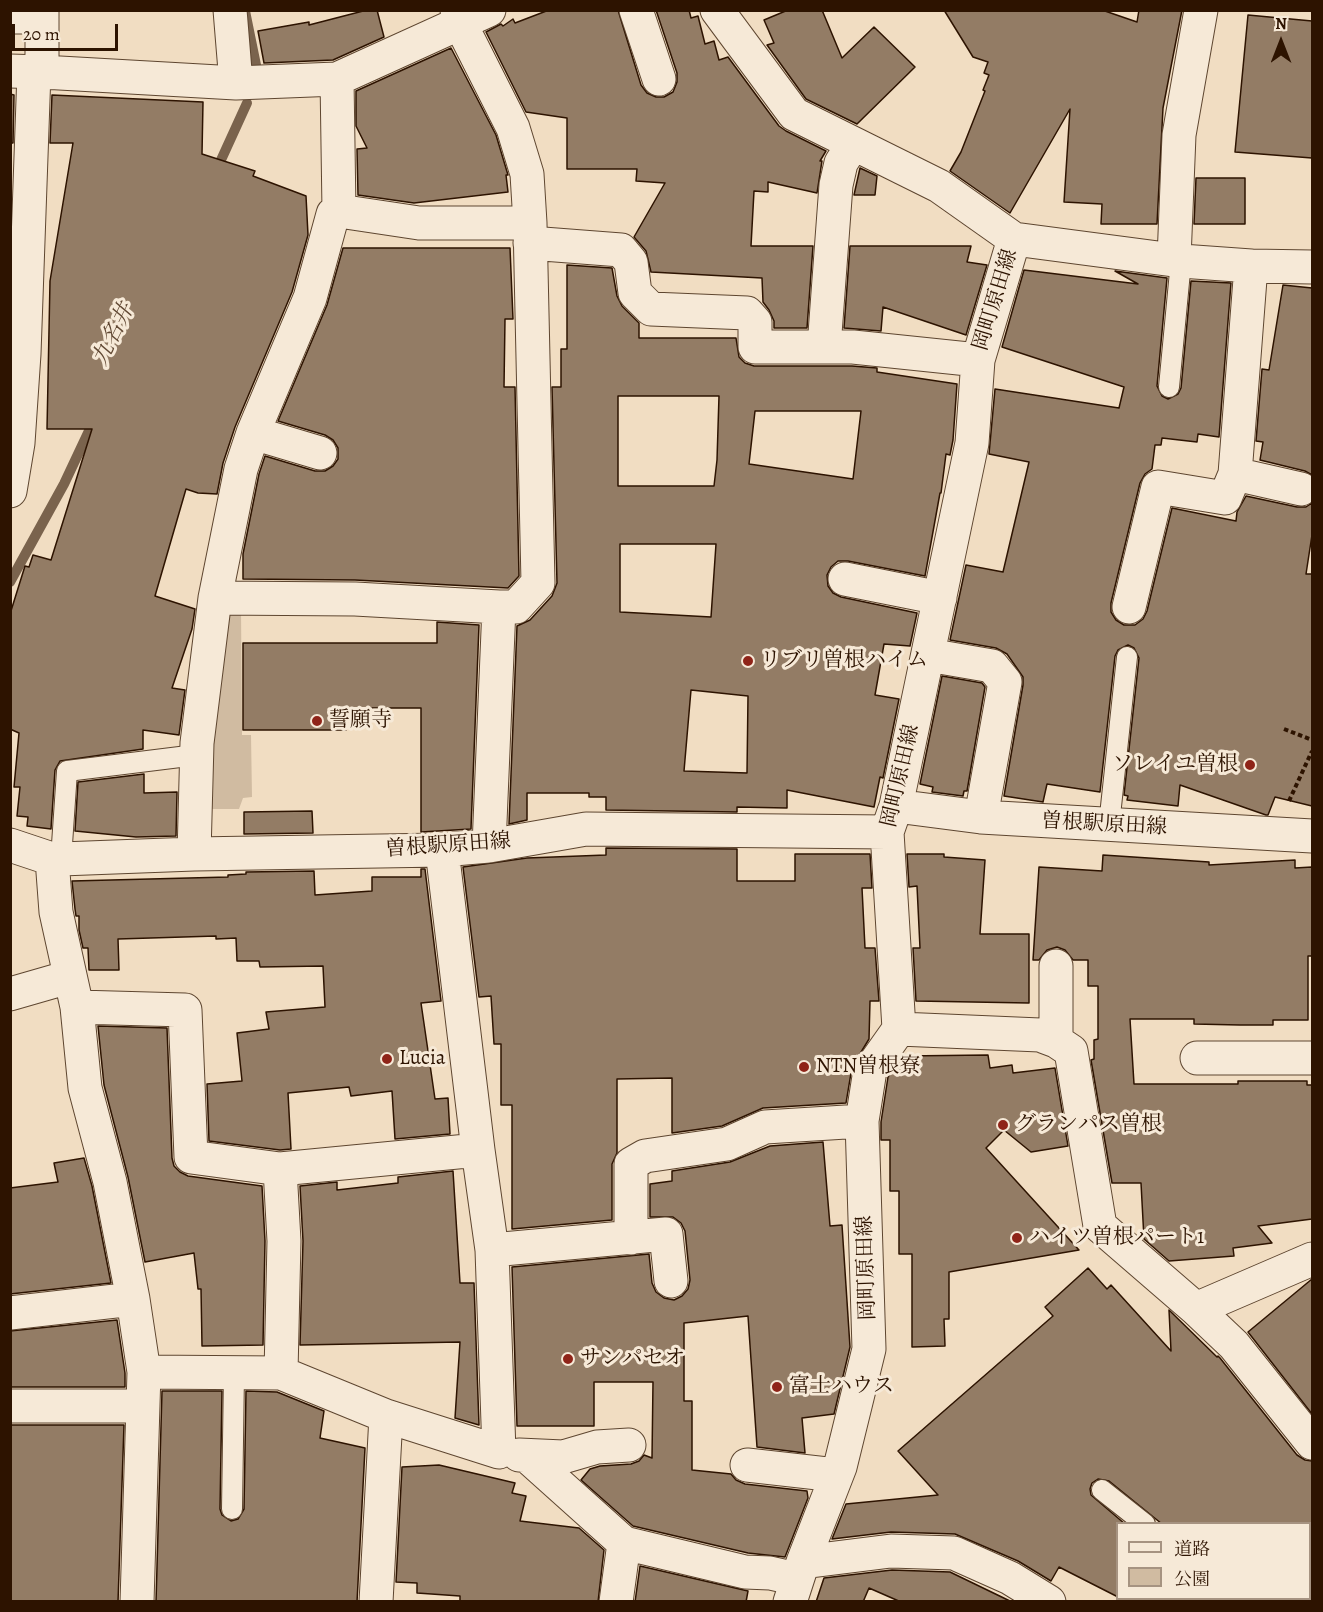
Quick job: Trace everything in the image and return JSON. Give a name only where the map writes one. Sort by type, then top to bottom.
[{"type":"street","points":[[230,10],[236,83]]},
{"type":"street","points":[[29,72],[236,83],[337,79],[458,17],[489,10]]},
{"type":"street","points":[[636,10],[659,79]]},
{"type":"street","points":[[717,10],[794,114],[939,186],[1014,239]]},
{"type":"street","points":[[1178,260],[1179,135],[1201,10]]},
{"type":"street","points":[[10,491],[31,15]]},
{"type":"street","points":[[215,598],[356,599],[516,607],[538,584],[527,174],[513,128],[458,17]]},
{"type":"street","points":[[337,79],[339,211]]},
{"type":"street","points":[[824,347],[836,185],[841,163],[853,144]]},
{"type":"street","points":[[194,854],[196,755],[215,598],[241,469],[253,433],[309,298],[333,214],[339,211],[418,223],[530,233],[621,250],[631,262],[635,292],[651,309],[747,313],[755,322],[755,347],[853,347],[978,360]]},
{"type":"street","name":"岡町原田線","points":[[797,1581],[840,1467],[869,1350],[862,1121],[870,1070],[899,1029],[891,819],[972,443],[978,360],[1014,239],[1178,260],[1251,266],[1312,267]]},
{"type":"street","points":[[1129,607],[1158,488],[1225,498],[1235,474],[1251,266]]},
{"type":"street","points":[[253,433],[320,453]]},
{"type":"street","points":[[1235,474],[1301,489]]},
{"type":"street","points":[[845,579],[940,598]]},
{"type":"street","points":[[489,846],[499,607]]},
{"type":"street","points":[[928,655],[992,666],[1005,682],[981,818]]},
{"type":"street","name":"曽根駅原田線","points":[[10,845],[57,859],[442,850],[489,846],[586,829],[981,818],[1312,836]]},
{"type":"street","points":[[442,850],[492,1250],[513,1454],[624,1543],[745,1572],[770,1573],[797,1581],[891,1551],[954,1553],[1010,1578],[1049,1602]]},
{"type":"street","points":[[57,859],[56,912],[73,992],[85,1088],[110,1182],[133,1299],[144,1372],[137,1602]]},
{"type":"street","points":[[1056,966],[1056,1041]]},
{"type":"street","points":[[10,994],[73,992],[185,1010],[191,1157],[280,1169],[478,1150]]},
{"type":"street","points":[[899,1029],[1040,1035],[1056,1041],[1071,1052],[1100,1226],[1234,1345],[1312,1443]]},
{"type":"street","points":[[1197,1058],[1312,1058]]},
{"type":"street","points":[[631,1238],[631,1164],[645,1156],[726,1144],[765,1127],[862,1121]]},
{"type":"street","points":[[280,1169],[284,1241],[281,1373]]},
{"type":"street","points":[[492,1250],[666,1234],[671,1281]]},
{"type":"street","points":[[1196,1309],[1312,1259]]},
{"type":"street","points":[[10,1313],[133,1299]]},
{"type":"street","points":[[144,1372],[281,1373],[386,1416],[513,1454],[563,1457],[597,1447],[629,1445]]},
{"type":"street","points":[[10,1406],[142,1406]]},
{"type":"street","points":[[375,1602],[386,1416]]},
{"type":"street","points":[[747,1465],[836,1475]]},
{"type":"street","points":[[615,1602],[624,1543]]},
{"type":"lane","points":[[1169,387],[1178,260]]},
{"type":"lane","points":[[1109,825],[1127,657]]},
{"type":"lane","points":[[57,859],[67,771],[196,755]]},
{"type":"lane","points":[[232,1509],[234,1373]]},
{"type":"lane","points":[[1102,1491],[1142,1522]]},
{"type":"path","points":[[1284,729],[1312,740]]},
{"type":"path","points":[[1275,835],[1312,751]]},
{"type":"green space","points":[[241,609],[242,735],[251,735],[252,797],[243,798],[239,809],[207,809],[226,611]]},
{"type":"building","points":[[367,10],[377,10],[384,37],[333,60],[264,63],[258,31],[309,22],[309,25]]},
{"type":"building","points":[[549,10],[618,10],[641,85],[647,93],[656,97],[664,97],[673,92],[677,82],[677,73],[656,10],[689,10],[691,18],[698,16],[705,44],[714,41],[719,60],[728,57],[779,126],[826,151],[820,161],[822,161],[817,193],[768,182],[768,192],[754,191],[751,246],[813,246],[807,328],[774,328],[774,321],[763,302],[762,278],[651,272],[646,251],[634,237],[665,183],[636,181],[637,169],[567,169],[567,118],[526,112],[486,32],[501,24],[503,26],[513,19],[515,23]]},
{"type":"building","points":[[788,10],[822,10],[842,58],[874,27],[915,67],[857,124],[806,99],[767,45],[774,43],[764,20]]},
{"type":"building","points":[[944,10],[1102,10],[1137,22],[1139,10],[1182,10],[1163,108],[1157,224],[1101,224],[1102,204],[1064,202],[1070,109],[1010,213],[950,171],[961,152],[989,75],[984,73],[988,62],[973,57]]},
{"type":"building","points":[[1248,15],[1312,21],[1312,158],[1235,152]]},
{"type":"building","points":[[451,48],[496,135],[508,175],[506,175],[508,192],[414,203],[358,195],[357,149],[367,148],[356,126],[356,91]]},
{"type":"building","points":[[10,94],[14,95],[13,143],[10,143]]},
{"type":"building","points":[[52,95],[203,102],[202,154],[255,171],[253,176],[306,196],[308,235],[292,292],[235,427],[223,463],[217,494],[198,493],[186,489],[155,596],[195,609],[192,629],[172,688],[185,690],[179,735],[143,730],[143,749],[60,761],[55,770],[51,829],[27,826],[28,817],[17,816],[20,787],[14,787],[19,733],[10,729],[10,614],[25,566],[29,567],[33,555],[51,560],[92,429],[47,429],[50,281],[73,143],[50,143]]},
{"type":"building","points":[[860,168],[877,176],[875,195],[854,195]]},
{"type":"building","points":[[1196,178],[1245,178],[1245,224],[1194,224]]},
{"type":"building","points":[[850,246],[971,246],[967,262],[987,265],[966,335],[883,307],[881,331],[844,328]]},
{"type":"building","points":[[343,248],[510,248],[513,319],[505,319],[504,387],[515,387],[519,576],[508,588],[355,580],[243,579],[243,554],[259,474],[265,456],[315,471],[325,471],[338,459],[338,448],[333,440],[325,435],[278,421],[327,305]]},
{"type":"building","points":[[567,265],[612,268],[617,296],[622,306],[639,323],[639,338],[736,338],[739,357],[745,363],[754,366],[877,368],[877,372],[957,384],[953,440],[950,455],[946,454],[925,576],[848,561],[838,561],[827,575],[828,586],[833,593],[841,597],[917,613],[910,646],[884,644],[875,695],[899,699],[883,778],[880,777],[874,807],[787,790],[787,808],[737,807],[737,812],[606,810],[606,797],[589,797],[589,793],[527,793],[527,820],[509,824],[517,626],[530,620],[552,596],[557,583],[552,387],[561,387],[561,349],[567,349]],"holes":[[[618,396],[719,396],[714,486],[618,486]],[[755,411],[861,411],[853,479],[749,464]],[[620,544],[716,544],[711,617],[620,612]],[[691,690],[748,696],[747,773],[684,771]]]},
{"type":"building","points":[[1024,270],[1138,284],[1115,271],[1167,278],[1157,386],[1162,396],[1168,399],[1178,394],[1181,388],[1191,281],[1231,283],[1219,437],[1198,434],[1197,442],[1162,438],[1161,445],[1155,445],[1152,469],[1145,474],[1140,483],[1111,603],[1111,612],[1116,620],[1124,625],[1135,625],[1143,619],[1147,611],[1172,508],[1236,521],[1237,512],[1246,496],[1297,507],[1306,507],[1312,503],[1312,535],[1306,574],[1312,574],[1312,806],[1275,797],[1266,815],[1180,785],[1178,806],[1127,800],[1128,796],[1124,795],[1139,658],[1134,648],[1128,645],[1118,650],[1115,656],[1100,792],[1047,784],[1043,802],[1004,796],[1023,677],[1007,654],[996,648],[950,640],[966,565],[1003,572],[1029,462],[989,454],[995,389],[1119,408],[1124,387],[1002,347]]},
{"type":"building","points":[[1283,285],[1312,288],[1312,475],[1305,471],[1260,460],[1263,442],[1256,441],[1262,369],[1269,370]]},
{"type":"building","points":[[437,622],[479,625],[471,829],[421,832],[421,708],[346,708],[346,730],[243,730],[243,643],[437,643]]},
{"type":"building","points":[[942,676],[982,683],[985,687],[967,791],[964,791],[963,796],[932,792],[933,787],[920,784]]},
{"type":"building","points":[[144,774],[144,793],[177,792],[176,836],[136,837],[75,831],[78,782]]},
{"type":"building","points":[[312,811],[313,833],[244,834],[244,812]]},
{"type":"building","points":[[606,848],[737,849],[737,881],[795,881],[795,854],[870,854],[872,888],[862,888],[865,948],[875,948],[879,1001],[870,1001],[869,1039],[852,1067],[846,1103],[763,1108],[722,1126],[672,1133],[672,1078],[617,1079],[617,1153],[612,1164],[612,1220],[512,1229],[512,1105],[501,1105],[501,1044],[494,1044],[491,996],[479,997],[463,867],[527,858],[606,855]]},
{"type":"building","points":[[907,854],[944,854],[944,857],[985,860],[980,934],[1029,934],[1029,1003],[916,1001],[913,948],[920,948],[917,886],[909,887]]},
{"type":"building","points":[[1103,855],[1209,862],[1209,865],[1295,860],[1295,868],[1312,867],[1312,956],[1308,956],[1308,1020],[1273,1020],[1273,1025],[1240,1025],[1194,1024],[1194,1019],[1130,1019],[1134,1084],[1238,1084],[1238,1081],[1307,1081],[1307,1085],[1312,1085],[1312,1219],[1258,1226],[1272,1243],[1233,1248],[1234,1256],[1169,1261],[1144,1239],[1141,1183],[1112,1183],[1091,1060],[1094,1059],[1094,1040],[1098,1039],[1098,986],[1088,986],[1088,960],[1073,960],[1065,950],[1057,947],[1047,950],[1039,960],[1033,960],[1039,867],[1102,871]]},
{"type":"building","points":[[421,869],[425,869],[441,1001],[421,1003],[435,1099],[448,1098],[450,1134],[395,1139],[392,1091],[351,1096],[349,1087],[288,1093],[291,1149],[280,1150],[209,1141],[207,1084],[242,1081],[237,1033],[269,1029],[266,1012],[325,1007],[323,966],[260,967],[259,961],[237,961],[236,938],[216,939],[216,936],[118,939],[119,970],[89,970],[88,948],[83,948],[72,881],[228,877],[228,875],[246,874],[246,872],[314,871],[315,895],[372,891],[372,877],[421,877]]},
{"type":"building","points":[[98,1026],[167,1028],[172,1158],[174,1166],[180,1172],[188,1176],[262,1186],[265,1241],[263,1345],[202,1346],[201,1289],[198,1289],[194,1253],[145,1262],[128,1177],[104,1085]]},
{"type":"building","points":[[988,1055],[990,1068],[1012,1065],[1013,1073],[1055,1068],[1068,1146],[1031,1152],[1004,1130],[986,1148],[1079,1250],[949,1272],[949,1319],[944,1319],[945,1346],[912,1347],[912,1254],[899,1254],[899,1191],[890,1191],[890,1140],[881,1140],[881,1122],[888,1077],[903,1056]]},
{"type":"building","points":[[823,1142],[830,1226],[842,1225],[850,1347],[834,1414],[802,1418],[805,1453],[757,1447],[748,1316],[684,1323],[684,1401],[692,1401],[692,1470],[731,1474],[736,1480],[745,1484],[807,1491],[808,1498],[785,1557],[748,1553],[633,1526],[581,1480],[590,1469],[631,1464],[639,1461],[644,1455],[652,1458],[653,1382],[594,1382],[594,1426],[517,1426],[512,1267],[649,1254],[652,1283],[656,1292],[664,1298],[674,1300],[688,1289],[690,1280],[685,1231],[681,1223],[673,1217],[650,1217],[650,1184],[672,1181],[672,1171],[730,1162],[770,1146]]},
{"type":"building","points":[[84,1158],[92,1186],[111,1283],[10,1294],[10,1188],[58,1182],[54,1163]]},
{"type":"building","points":[[453,1171],[460,1283],[474,1283],[479,1425],[455,1418],[460,1342],[300,1345],[303,1241],[300,1186],[337,1182],[337,1190],[398,1183],[398,1177]]},
{"type":"building","points":[[1088,1268],[1107,1289],[1111,1285],[1171,1351],[1169,1310],[1220,1358],[1297,1455],[1312,1461],[1312,1524],[1311,1522],[1160,1522],[1109,1481],[1098,1479],[1092,1483],[1091,1495],[1123,1522],[1116,1522],[1116,1596],[1059,1567],[1051,1581],[1018,1561],[955,1534],[891,1532],[832,1539],[846,1504],[938,1495],[898,1451],[1053,1316],[1045,1307]]},
{"type":"building","points":[[1312,1279],[1312,1414],[1248,1332]]},
{"type":"building","points":[[117,1320],[125,1387],[10,1387],[10,1331]]},
{"type":"building","points":[[162,1391],[222,1391],[220,1509],[222,1515],[231,1521],[238,1519],[244,1509],[246,1391],[277,1392],[324,1411],[320,1438],[365,1448],[357,1602],[156,1602]]},
{"type":"building","points":[[10,1425],[124,1425],[118,1602],[10,1602]]},
{"type":"building","points":[[439,1465],[515,1483],[512,1493],[526,1496],[520,1521],[579,1528],[604,1550],[598,1602],[460,1602],[460,1596],[417,1593],[417,1583],[396,1582],[402,1467]]},
{"type":"building","points":[[640,1566],[748,1591],[746,1602],[635,1602]]},
{"type":"building","points":[[892,1570],[950,1572],[1012,1602],[901,1602],[869,1588],[863,1602],[816,1602],[824,1578]]},
{"type":"waterway","name":"九名井","points":[[245,11],[257,70]]},
{"type":"waterway","name":"九名井","points":[[216,171],[247,103]]},
{"type":"waterway","name":"九名井","points":[[10,582],[64,484],[96,416]]},
{"type":"place","name":"リブリ曽根ハイム","points":[[748,661]]},
{"type":"place","name":"誓願寺","points":[[317,721]]},
{"type":"place","name":"ソレイユ曽根","points":[[1250,765]]},
{"type":"place","name":"Lucia","points":[[387,1059]]},
{"type":"place","name":"NTN曽根寮","points":[[804,1067]]},
{"type":"place","name":"グランパス曽根","points":[[1003,1125]]},
{"type":"place","name":"ハイツ曽根パート1","points":[[1017,1238]]},
{"type":"place","name":"サンパセオ","points":[[568,1359]]},
{"type":"place","name":"富士ハウス","points":[[777,1387]]}]
